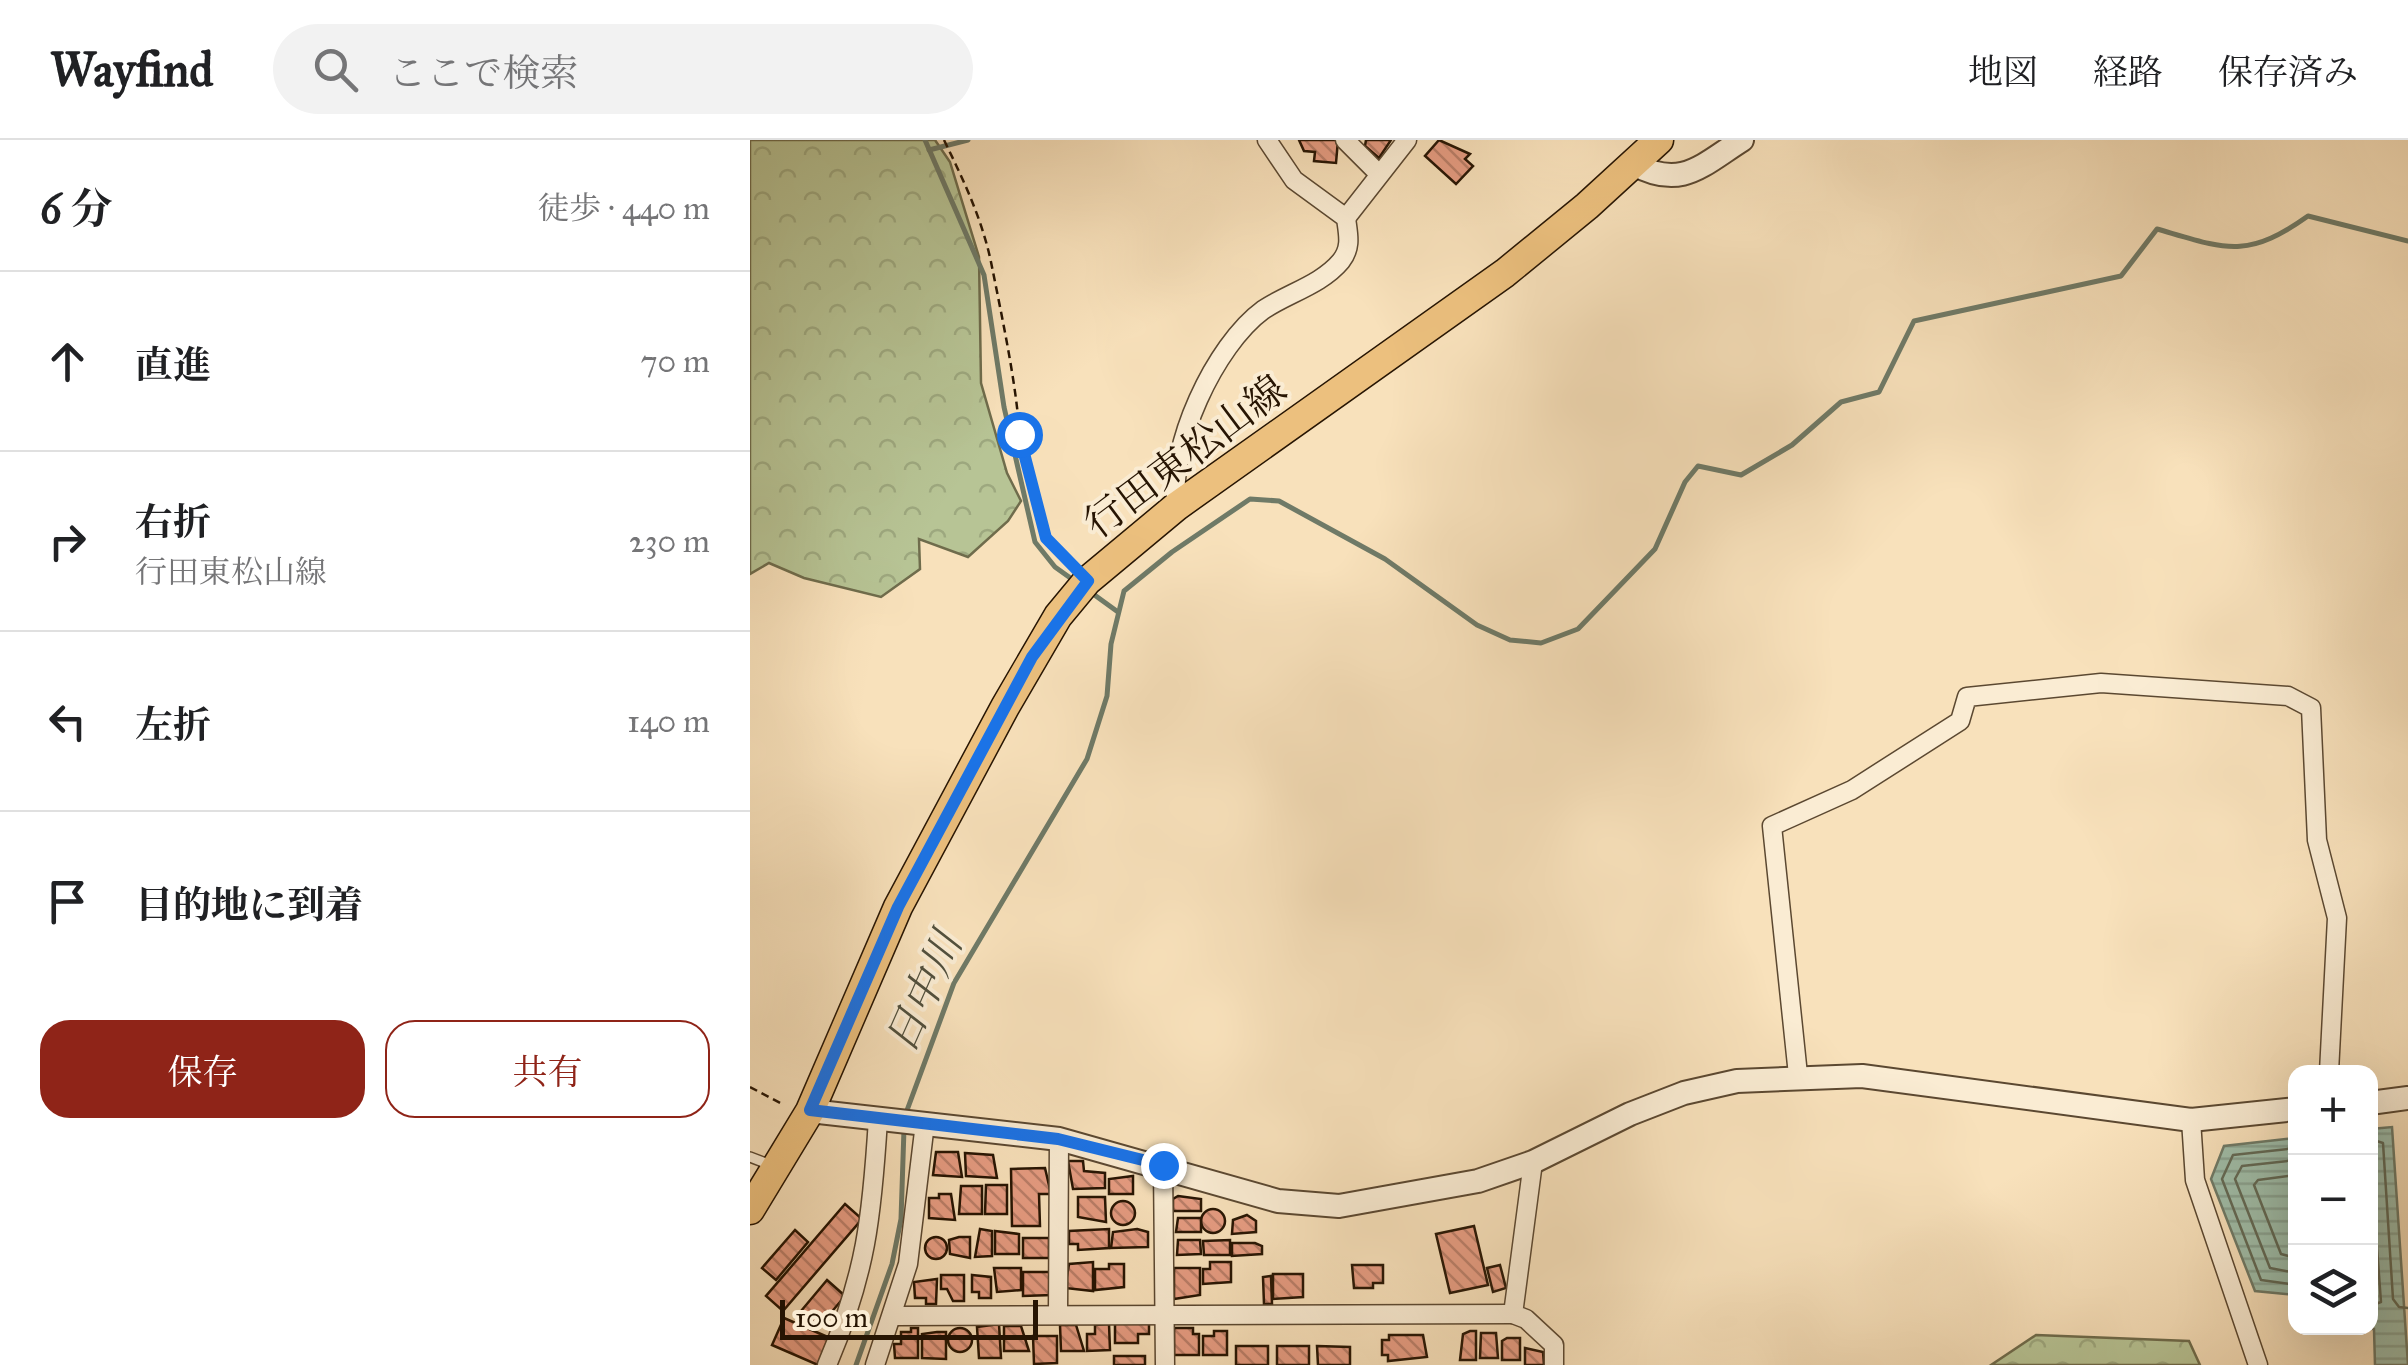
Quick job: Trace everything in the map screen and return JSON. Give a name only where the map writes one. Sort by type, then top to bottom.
[{"type":"main road","name":"行田東松山線","points":[[750,1210],[808,1114],[907,890],[1032,657],[1088,581],[1177,506],[1505,273],[1659,140]]},
{"type":"street","points":[[1268,140],[1294,180],[1346,218]]},
{"type":"street","points":[[1345,140],[1378,173]]},
{"type":"street","points":[[1177,506],[1177,452],[1227,352],[1264,310],[1341,262],[1350,244],[1346,218],[1407,140]]},
{"type":"street","points":[[1634,164],[1656,176],[1679,177],[1742,140]]},
{"type":"street","points":[[1798,1076],[1772,826],[1852,790],[1960,720],[1967,697],[2101,684],[2288,696],[2312,708],[2317,840],[2338,918],[2329,1065]]},
{"type":"street","points":[[808,1114],[1058,1139],[1163,1165],[1278,1201],[1339,1206],[1434,1191],[1533,1162],[1684,1093],[1737,1080],[1862,1076],[2191,1120],[2288,1111]]},
{"type":"street","points":[[2378,1101],[2408,1098]]},
{"type":"street","points":[[827,1365],[852,1305],[872,1222],[878,1120]]},
{"type":"street","points":[[2191,1120],[2195,1180],[2258,1365]]},
{"type":"street","points":[[875,1365],[894,1316],[917,1217],[925,1123]]},
{"type":"street","points":[[1058,1139],[1058,1314]]},
{"type":"street","points":[[1513,1314],[1533,1162]]},
{"type":"street","points":[[1163,1165],[1165,1365]]},
{"type":"street","points":[[894,1316],[1513,1314],[1526,1319],[1554,1345],[1554,1365]]},
{"type":"lane","points":[[750,1157],[778,1167]]},
{"type":"path","points":[[944,140],[972,201],[990,260],[1022,452],[1040,520],[1055,551],[1088,581]]},
{"type":"path","points":[[750,1088],[808,1114]]},
{"type":"green space","points":[[750,140],[935,140],[950,162],[979,257],[981,383],[1007,473],[1021,501],[1008,521],[968,557],[919,539],[920,569],[881,597],[804,578],[769,563],[750,574]]},
{"type":"green space","points":[[2036,1335],[2189,1341],[2200,1365],[1991,1365]]},
{"type":"water","points":[[2392,1127],[2408,1365],[2375,1365],[2378,1128]]},
{"type":"water","points":[[2288,1139],[2288,1294],[2255,1291],[2211,1179],[2224,1146]]},
{"type":"building","points":[[1299,140],[1338,140],[1336,163],[1314,161],[1315,152],[1304,151]]},
{"type":"building","points":[[1366,140],[1391,140],[1379,158],[1365,146]]},
{"type":"building","points":[[1439,140],[1470,154],[1465,159],[1473,166],[1456,184],[1425,156]]},
{"type":"building","points":[[936,1152],[958,1152],[962,1177],[933,1175]]},
{"type":"building","points":[[965,1153],[993,1155],[997,1178],[966,1176]]},
{"type":"building","points":[[1068,1161],[1083,1161],[1084,1171],[1105,1173],[1105,1188],[1073,1189]]},
{"type":"building","points":[[1045,1168],[1051,1194],[1039,1194],[1040,1226],[1012,1226],[1011,1169]]},
{"type":"building","points":[[1133,1176],[1133,1194],[1109,1194],[1109,1179]]},
{"type":"building","points":[[986,1185],[1007,1185],[1007,1214],[985,1214]]},
{"type":"building","points":[[961,1186],[982,1186],[982,1214],[959,1214]]},
{"type":"building","points":[[939,1194],[951,1194],[955,1220],[929,1218],[929,1198],[939,1198]]},
{"type":"building","points":[[1078,1197],[1105,1197],[1106,1222],[1078,1217]]},
{"type":"building","points":[[1173,1199],[1201,1199],[1201,1211],[1173,1211]]},
{"type":"building","points":[[1123,1201],[1135,1213],[1123,1225],[1111,1213]]},
{"type":"building","points":[[845,1204],[862,1219],[783,1311],[766,1296]]},
{"type":"building","points":[[1213,1209],[1225,1221],[1213,1233],[1201,1221]]},
{"type":"building","points":[[1247,1215],[1256,1221],[1256,1232],[1232,1234],[1233,1220]]},
{"type":"building","points":[[1178,1218],[1201,1218],[1201,1232],[1176,1232]]},
{"type":"building","points":[[1474,1226],[1488,1285],[1450,1293],[1436,1234]]},
{"type":"building","points":[[980,1229],[992,1231],[992,1256],[975,1257]]},
{"type":"building","points":[[1109,1229],[1109,1248],[1078,1250],[1078,1244],[1069,1244],[1069,1231]]},
{"type":"building","points":[[795,1230],[808,1242],[776,1280],[762,1268]]},
{"type":"building","points":[[995,1231],[1019,1234],[1019,1254],[995,1254]]},
{"type":"building","points":[[1113,1232],[1148,1232],[1148,1247],[1111,1248]]},
{"type":"building","points":[[936,1237],[944,1240],[944,1256],[936,1259],[928,1256],[925,1248],[928,1240]]},
{"type":"building","points":[[970,1237],[970,1258],[950,1254],[949,1240]]},
{"type":"building","points":[[1023,1238],[1049,1238],[1049,1258],[1023,1258]]},
{"type":"building","points":[[1178,1240],[1200,1240],[1201,1254],[1177,1255]]},
{"type":"building","points":[[1230,1240],[1230,1255],[1204,1255],[1203,1241]]},
{"type":"building","points":[[1232,1243],[1255,1243],[1262,1246],[1262,1254],[1232,1256]]},
{"type":"building","points":[[1093,1262],[1093,1291],[1065,1288],[1069,1264]]},
{"type":"building","points":[[1210,1262],[1231,1262],[1231,1282],[1203,1284],[1203,1269],[1210,1269]]},
{"type":"building","points":[[1109,1264],[1124,1264],[1124,1287],[1095,1290],[1095,1269],[1109,1269]]},
{"type":"building","points":[[1352,1265],[1383,1265],[1383,1283],[1373,1283],[1373,1288],[1354,1288]]},
{"type":"building","points":[[1500,1265],[1506,1288],[1493,1292],[1487,1268]]},
{"type":"building","points":[[994,1268],[1021,1268],[1021,1290],[997,1292]]},
{"type":"building","points":[[1174,1268],[1200,1268],[1200,1295],[1174,1299]]},
{"type":"building","points":[[1023,1272],[1052,1272],[1052,1295],[1023,1296]]},
{"type":"building","points":[[1273,1274],[1303,1274],[1303,1297],[1273,1299]]},
{"type":"building","points":[[941,1275],[964,1275],[964,1301],[953,1301],[947,1289],[941,1289]]},
{"type":"building","points":[[972,1275],[991,1277],[991,1298],[979,1298],[979,1292],[972,1292]]},
{"type":"building","points":[[1271,1276],[1272,1304],[1264,1304],[1263,1277]]},
{"type":"building","points":[[937,1279],[936,1304],[926,1304],[926,1298],[915,1298],[914,1282]]},
{"type":"building","points":[[827,1280],[845,1296],[819,1327],[801,1311]]},
{"type":"building","points":[[784,1318],[830,1338],[818,1365],[772,1345]]},
{"type":"building","points":[[1115,1322],[1149,1323],[1149,1334],[1138,1334],[1138,1343],[1115,1343]]},
{"type":"building","points":[[999,1324],[1001,1358],[979,1358],[977,1327]]},
{"type":"building","points":[[1109,1324],[1110,1350],[1087,1351],[1087,1334],[1095,1334],[1095,1325]]},
{"type":"building","points":[[1060,1325],[1076,1325],[1084,1351],[1061,1351]]},
{"type":"building","points":[[1004,1326],[1021,1326],[1029,1351],[1004,1351]]},
{"type":"building","points":[[911,1328],[918,1328],[918,1358],[895,1358],[894,1344],[901,1344],[901,1332],[911,1332]]},
{"type":"building","points":[[960,1328],[969,1331],[969,1349],[960,1352],[951,1349],[948,1340],[951,1331]]},
{"type":"building","points":[[1174,1328],[1193,1328],[1193,1334],[1199,1334],[1199,1355],[1174,1355]]},
{"type":"building","points":[[1214,1331],[1227,1331],[1227,1355],[1203,1355],[1203,1336],[1214,1336]]},
{"type":"building","points":[[1476,1331],[1476,1360],[1460,1360],[1463,1334]]},
{"type":"building","points":[[946,1332],[946,1359],[922,1358],[922,1334]]},
{"type":"building","points":[[1481,1333],[1496,1333],[1498,1358],[1480,1358]]},
{"type":"building","points":[[1389,1335],[1423,1335],[1427,1357],[1388,1361],[1388,1355],[1382,1355],[1382,1340],[1389,1340]]},
{"type":"building","points":[[1033,1336],[1057,1336],[1057,1363],[1034,1364]]},
{"type":"building","points":[[1520,1338],[1520,1360],[1502,1360],[1502,1341]]},
{"type":"building","points":[[1236,1346],[1268,1346],[1268,1365],[1236,1365]]},
{"type":"building","points":[[1277,1346],[1309,1346],[1309,1365],[1277,1365]]},
{"type":"building","points":[[1317,1346],[1350,1347],[1350,1365],[1318,1365]]},
{"type":"building","points":[[1525,1348],[1543,1352],[1544,1365],[1525,1365]]},
{"type":"building","points":[[1114,1356],[1145,1356],[1145,1365],[1114,1365]]},
{"type":"waterway","points":[[925,140],[984,275],[1004,407],[1035,542],[1055,567],[1076,582]]},
{"type":"waterway","points":[[929,150],[968,140]]},
{"type":"waterway","points":[[906,1113],[954,983],[1087,759],[1107,696],[1111,644],[1124,591],[1172,552],[1250,499],[1279,501],[1385,559],[1477,625],[1510,640],[1541,643],[1578,629],[1655,549],[1685,482],[1698,466],[1741,475],[1792,445],[1841,402],[1879,392],[1914,321],[2121,276],[2157,229],[2201,242],[2251,245],[2308,216],[2408,241]]},
{"type":"waterway","points":[[1089,591],[1118,612]]},
{"type":"waterway","name":"日中川","points":[[856,1365],[892,1264],[901,1219],[904,1129]]},
{"type":"route","points":[[1019,434],[1046,538],[1088,581],[1058,616],[1032,657],[898,907],[810,1110],[1058,1139],[1163,1165]]}]
